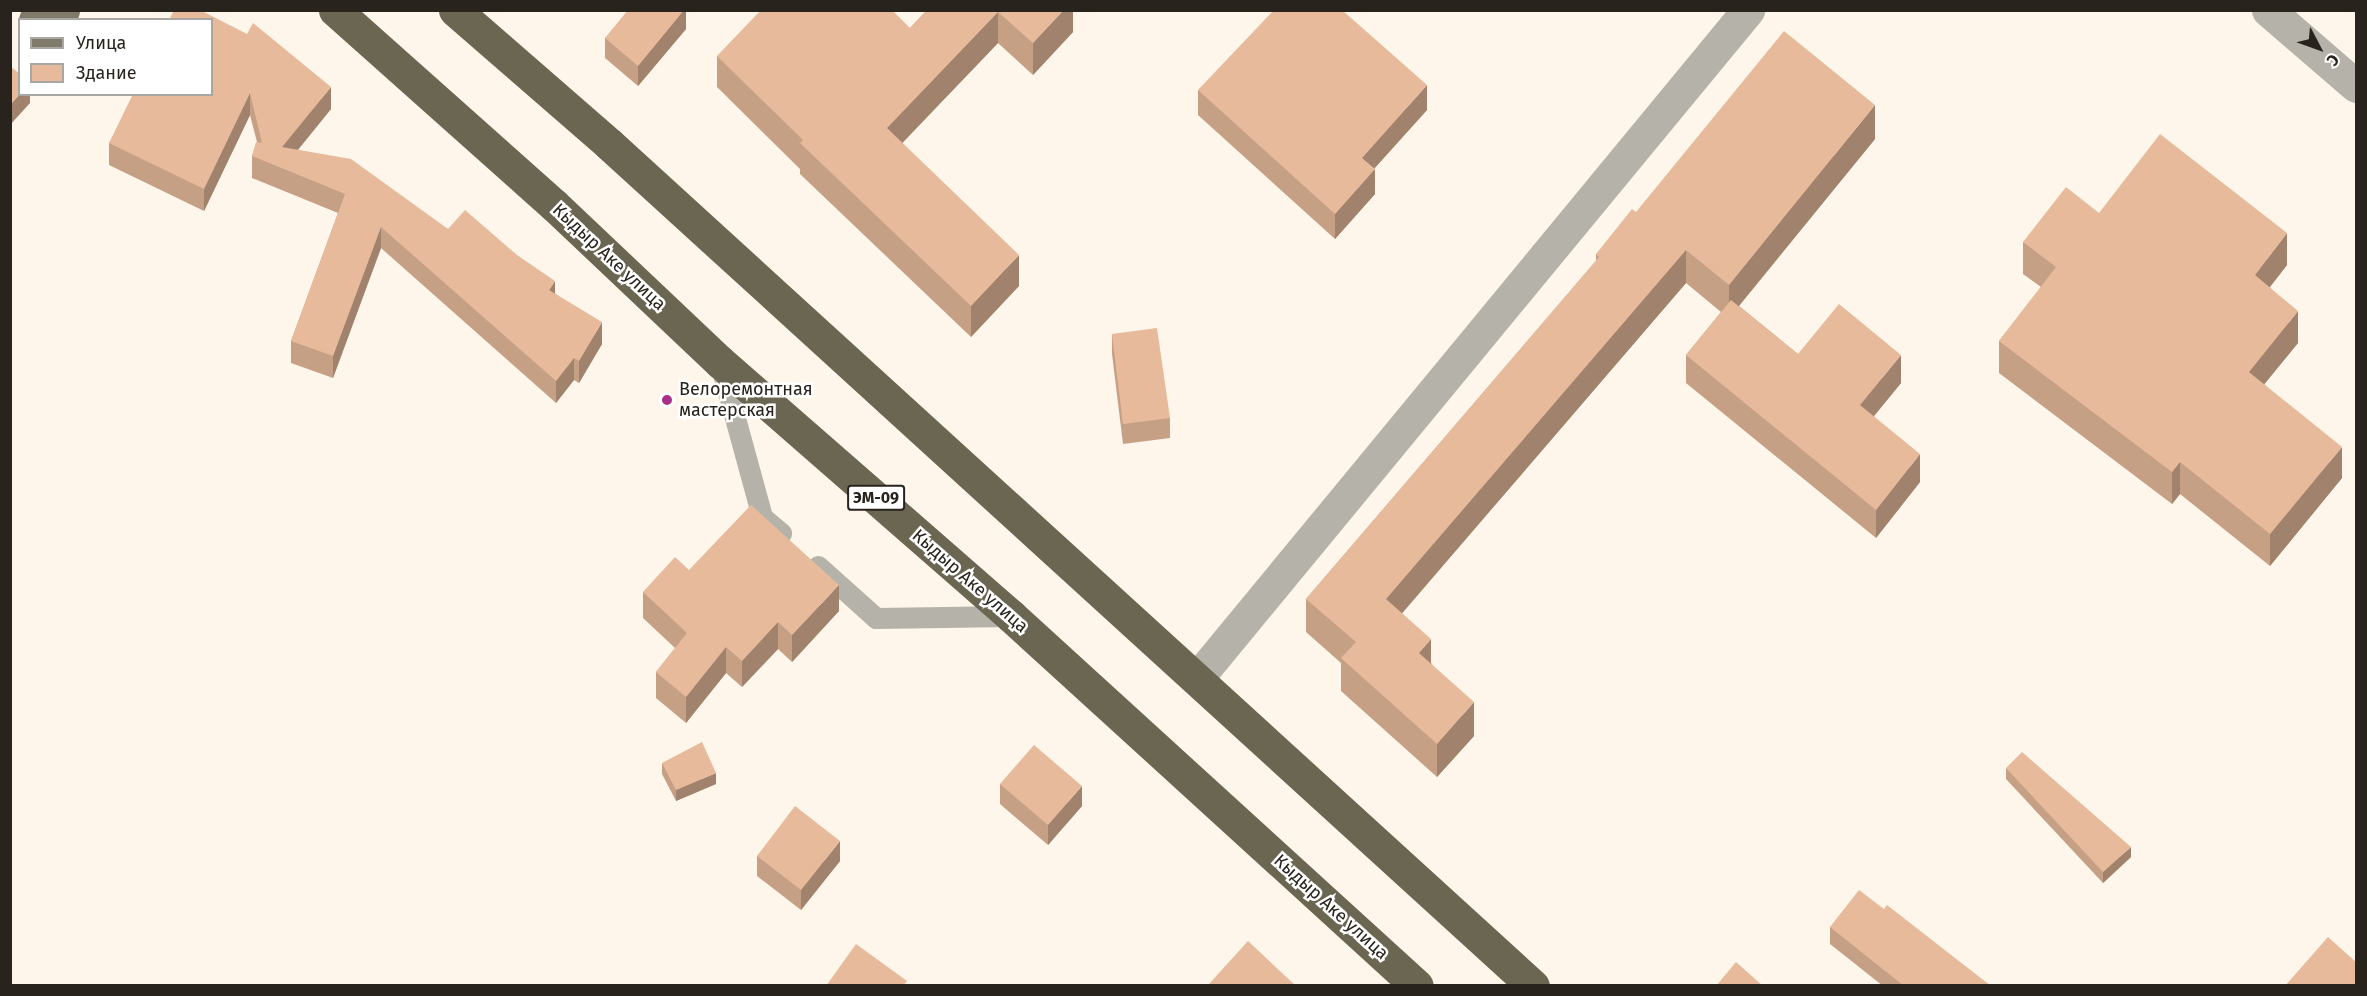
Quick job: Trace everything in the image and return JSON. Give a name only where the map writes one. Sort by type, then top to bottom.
[{"type":"highway","name":"Кыдыр Аке улица","points":[[335,10],[554,205],[720,362],[1011,616],[1417,986]]},
{"type":"highway","points":[[455,10],[609,144],[1198,677],[1533,986]]},
{"type":"main road","points":[[41,18],[63,10]]},
{"type":"street","points":[[1198,677],[1749,10]]},
{"type":"street","points":[[2268,10],[2356,86]]},
{"type":"lane","points":[[720,362],[762,517],[876,618],[1011,616]]},
{"type":"building","points":[[174,10],[200,10],[247,34],[253,23],[331,87],[282,147],[351,159],[448,229],[465,210],[517,255],[555,281],[549,290],[602,322],[579,361],[574,358],[556,381],[381,227],[333,356],[291,341],[345,194],[252,156],[256,142],[262,143],[250,93],[204,189],[109,143],[132,96],[213,96],[213,18],[170,18]]},
{"type":"building","points":[[628,10],[684,10],[638,66],[605,38]]},
{"type":"building","points":[[761,10],[892,10],[910,28],[927,10],[1064,10],[1033,43],[998,12],[887,128],[1019,255],[971,306],[800,143],[803,140],[717,56]]},
{"type":"building","points":[[1274,10],[1342,10],[1427,85],[1362,158],[1375,169],[1335,214],[1198,90]]},
{"type":"building","points":[[1784,31],[1875,105],[1729,285],[1686,250],[1386,599],[1431,639],[1419,653],[1474,702],[1437,744],[1341,658],[1356,642],[1306,599],[1599,257],[1596,254],[1632,209],[1636,212]]},
{"type":"building","points":[[10,66],[18,72],[18,96],[10,105]]},
{"type":"building","points":[[2160,134],[2287,233],[2255,275],[2298,311],[2249,372],[2342,447],[2270,534],[2180,462],[2172,472],[1999,341],[2056,267],[2023,242],[2066,187],[2099,213]]},
{"type":"building","points":[[1731,300],[1798,354],[1839,304],[1901,355],[1860,405],[1920,454],[1876,510],[1686,355]]},
{"type":"building","points":[[1157,328],[1170,418],[1123,424],[1112,334]]},
{"type":"building","points":[[751,505],[839,585],[792,635],[778,622],[742,661],[726,647],[686,697],[656,672],[687,633],[643,592],[675,557],[689,570]]},
{"type":"building","points":[[702,742],[716,773],[676,790],[662,763]]},
{"type":"building","points":[[1034,745],[1082,786],[1048,825],[1000,784]]},
{"type":"building","points":[[2022,752],[2131,847],[2103,872],[2006,768]]},
{"type":"building","points":[[795,806],[840,841],[801,890],[757,856]]},
{"type":"building","points":[[1859,890],[1884,909],[1887,905],[1991,986],[1904,986],[1830,927]]},
{"type":"building","points":[[2328,937],[2356,962],[2356,986],[2285,986]]},
{"type":"building","points":[[1248,941],[1296,986],[1212,986],[1209,984]]},
{"type":"building","points":[[856,944],[907,981],[903,986],[826,986]]},
{"type":"building","points":[[1736,962],[1763,986],[1716,986]]},
{"type":"place","name":"Велоремонтная мастерская","points":[[667,400]]}]
